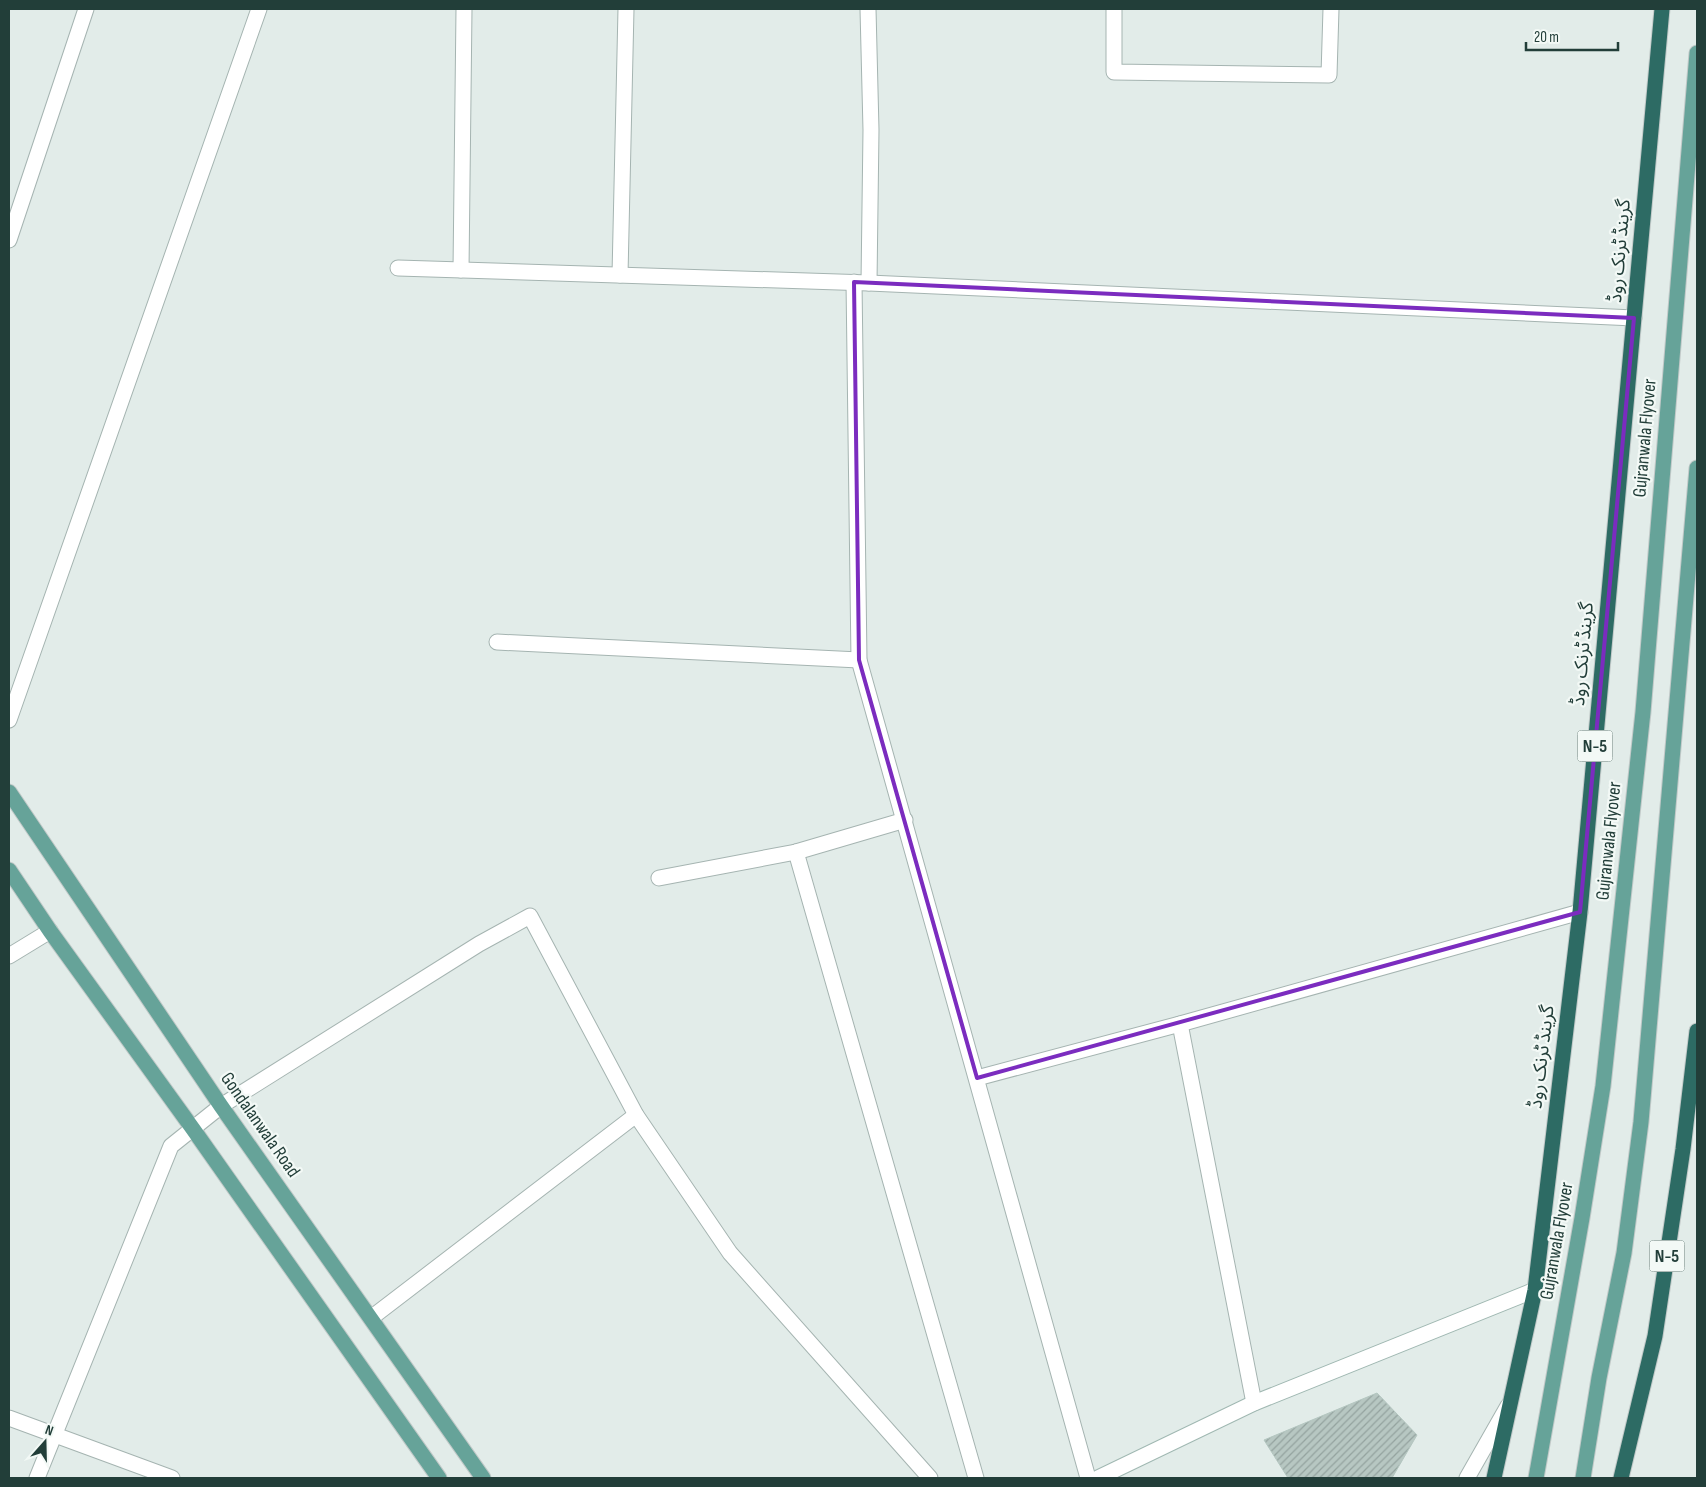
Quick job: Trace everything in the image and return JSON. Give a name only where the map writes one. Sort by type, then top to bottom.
[{"type":"highway","name":"گرینڈ ٹرنک روڈ","points":[[1494,1478],[1535,1290],[1580,912],[1662,9]]},
{"type":"highway","name":"N-5","points":[[1621,1478],[1655,1336],[1683,1149],[1697,1031]]},
{"type":"main road","name":"Gujranwala Flyover","points":[[1536,1478],[1581,1228],[1603,1086],[1642,712],[1697,53]]},
{"type":"main road","points":[[1583,1478],[1599,1378],[1624,1253],[1641,1122],[1697,468]]},
{"type":"main road","name":"Gondalanwala Road","points":[[9,792],[221,1106],[482,1478]]},
{"type":"main road","points":[[9,870],[50,931],[193,1129],[439,1478]]},
{"type":"street","points":[[9,240],[86,9]]},
{"type":"street","points":[[9,720],[259,9]]},
{"type":"street","points":[[461,270],[464,9]]},
{"type":"street","points":[[620,275],[626,9]]},
{"type":"street","points":[[868,9],[871,130],[862,283],[859,660],[978,1078],[1088,1478]]},
{"type":"street","points":[[1114,9],[1114,72],[1330,75],[1331,9]]},
{"type":"street","points":[[398,268],[862,283],[1634,318]]},
{"type":"street","points":[[497,642],[859,660]]},
{"type":"street","points":[[659,878],[796,852],[905,820]]},
{"type":"street","points":[[796,852],[976,1478]]},
{"type":"street","points":[[978,1078],[1180,1024],[1580,912]]},
{"type":"street","points":[[37,1478],[171,1146],[221,1106],[479,944],[530,916],[636,1115],[730,1253],[930,1478]]},
{"type":"street","points":[[9,956],[50,931]]},
{"type":"street","points":[[1180,1024],[1254,1403]]},
{"type":"street","points":[[371,1318],[636,1115]]},
{"type":"street","points":[[1107,1476],[1254,1403],[1535,1290]]},
{"type":"street","points":[[1466,1478],[1510,1403]]},
{"type":"street","points":[[9,1418],[172,1478]]},
{"type":"highlighted area","points":[[854,282],[1634,318],[1580,912],[977,1078],[859,660]]},
{"type":"building","points":[[1377,1393],[1417,1435],[1392,1478],[1288,1478],[1264,1440]]}]
